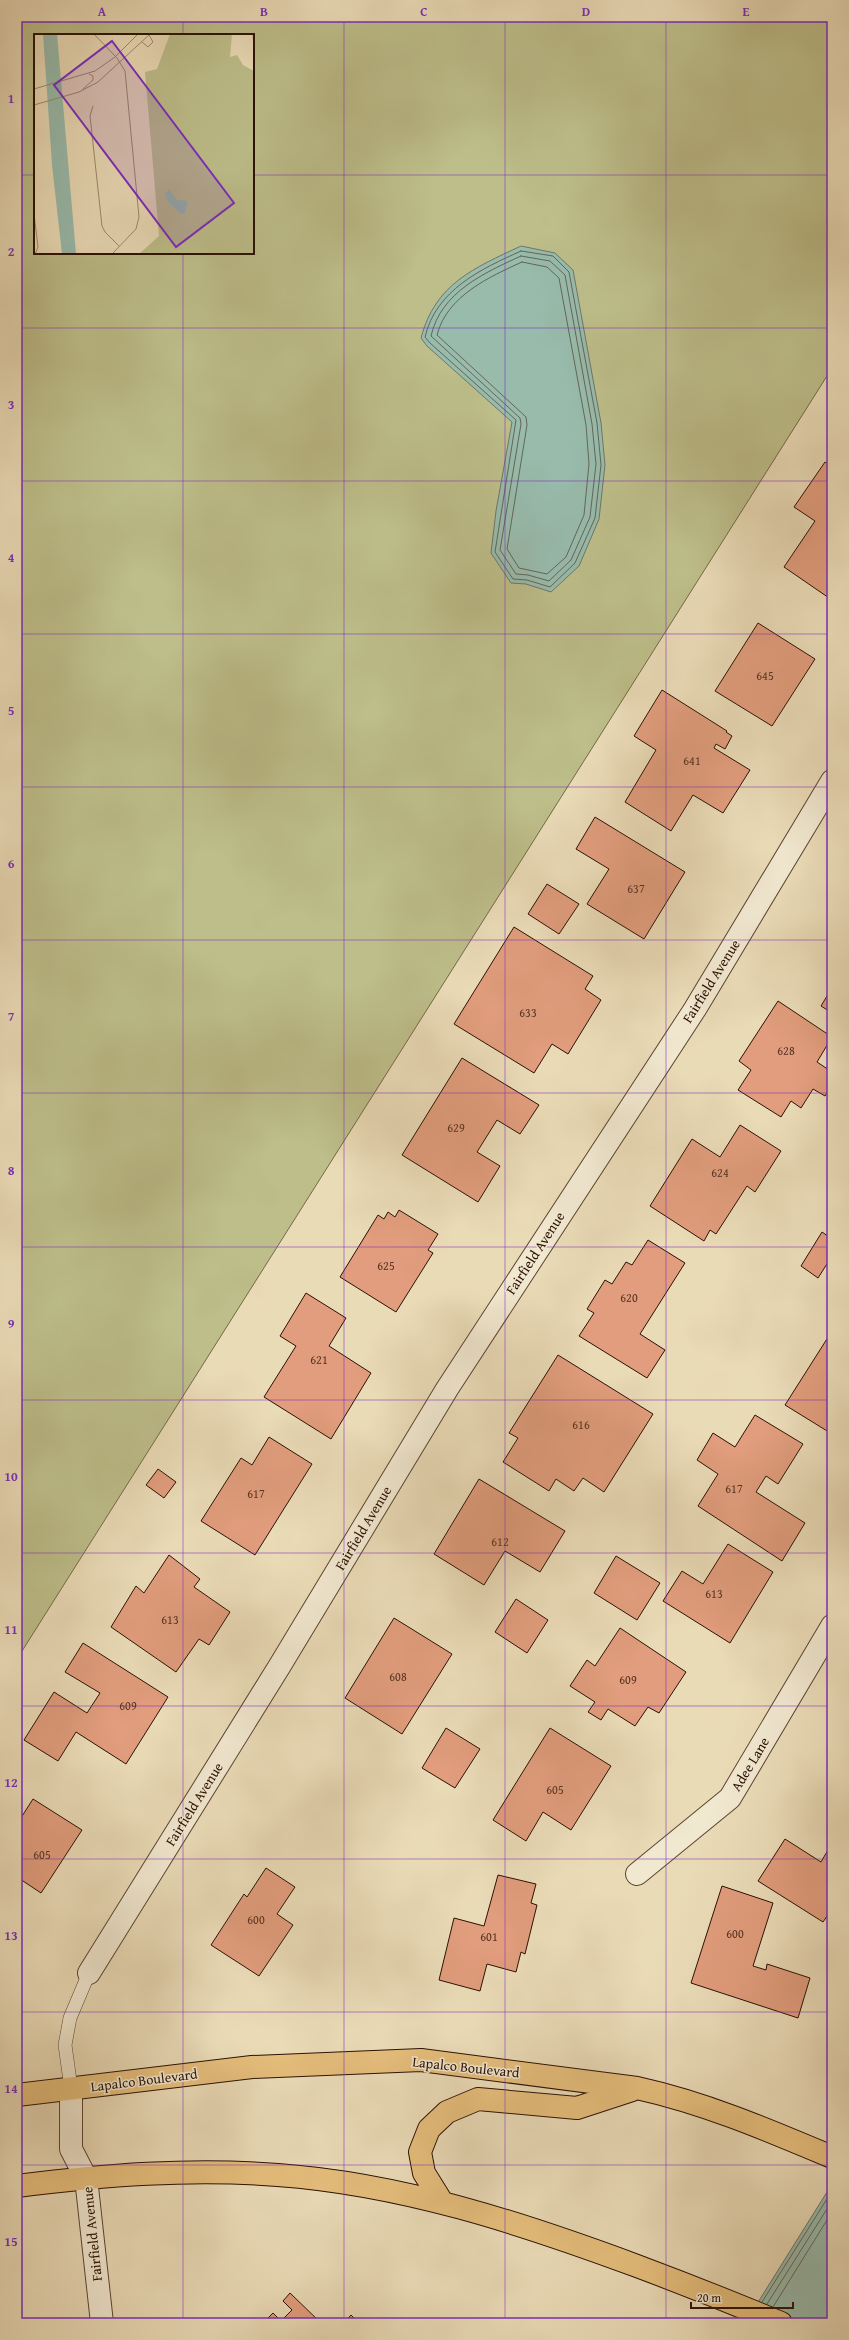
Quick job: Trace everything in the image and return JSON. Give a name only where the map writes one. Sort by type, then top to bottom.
[{"type":"main road","name":"Lapalco Boulevard","points":[[17,2095],[252,2067],[421,2060],[637,2088],[662,2093],[759,2125],[826,2155]]},
{"type":"main road","points":[[442,2202],[424,2172],[420,2152],[428,2128],[447,2112],[478,2099],[577,2108],[637,2088]]},
{"type":"main road","points":[[17,2186],[86,2178],[188,2173],[278,2175],[364,2186],[442,2202],[575,2243],[731,2302],[781,2323]]},
{"type":"street","name":"Fairfield Avenue","points":[[89,1973],[279,1667],[447,1389],[695,1008],[832,781]]},
{"type":"street","name":"Adee Lane","points":[[637,1874],[730,1798],[832,1626]]},
{"type":"street","name":"Fairfield Avenue","points":[[71,2088],[71,2149],[86,2178],[102,2323]]},
{"type":"lane","name":"Fairfield Avenue","points":[[71,2088],[65,2044],[70,2018],[89,1973]]},
{"type":"green space","points":[[17,17],[832,17],[832,368],[17,1659]]},
{"type":"water","points":[[521,246],[555,253],[573,270],[601,423],[605,465],[599,519],[579,566],[551,592],[526,584],[511,583],[491,553],[496,511],[512,422],[427,346],[421,338],[427,319],[446,291],[472,271]]},
{"type":"water","points":[[832,2184],[832,2323],[745,2323]]},
{"type":"building","points":[[825,462],[832,467],[832,600],[784,567],[815,521],[794,507]]},
{"type":"building","points":[[758,623],[815,659],[772,726],[715,691]]},
{"type":"building","points":[[662,690],[727,731],[726,732],[732,736],[725,749],[716,744],[714,748],[750,770],[723,813],[693,795],[671,831],[625,802],[656,750],[634,736]]},
{"type":"building","points":[[595,817],[685,872],[644,939],[587,904],[609,869],[576,849]]},
{"type":"building","points":[[547,884],[579,904],[559,934],[528,914]]},
{"type":"building","points":[[514,927],[593,976],[585,989],[601,1000],[568,1054],[552,1044],[534,1073],[454,1024]]},
{"type":"building","points":[[830,991],[832,993],[832,1013],[821,1006]]},
{"type":"building","points":[[778,1001],[832,1037],[817,1062],[832,1072],[832,1085],[825,1096],[813,1089],[801,1108],[791,1101],[781,1117],[738,1090],[751,1070],[739,1061]]},
{"type":"building","points":[[462,1058],[539,1105],[520,1134],[497,1120],[477,1152],[500,1166],[478,1202],[402,1155]]},
{"type":"building","points":[[740,1125],[781,1151],[755,1192],[747,1186],[716,1234],[710,1230],[704,1241],[650,1206],[692,1139],[720,1157]]},
{"type":"building","points":[[399,1210],[438,1234],[428,1250],[433,1253],[396,1312],[340,1277],[378,1215],[384,1219],[388,1212],[395,1217]]},
{"type":"building","points":[[822,1232],[832,1239],[832,1256],[818,1278],[801,1266]]},
{"type":"building","points":[[648,1240],[685,1263],[640,1334],[665,1350],[647,1378],[579,1336],[594,1313],[587,1309],[605,1280],[612,1284],[626,1262],[632,1265]]},
{"type":"building","points":[[306,1293],[346,1318],[329,1346],[371,1373],[331,1439],[264,1397],[296,1346],[280,1336]]},
{"type":"building","points":[[832,1331],[832,1434],[785,1405]]},
{"type":"building","points":[[558,1355],[653,1414],[604,1492],[583,1478],[574,1491],[556,1479],[549,1491],[503,1462],[518,1438],[509,1433]]},
{"type":"building","points":[[755,1415],[803,1444],[778,1484],[766,1476],[756,1492],[805,1523],[782,1561],[698,1506],[718,1474],[697,1460],[713,1433],[735,1447]]},
{"type":"building","points":[[269,1437],[312,1464],[255,1555],[201,1521],[241,1458],[252,1465]]},
{"type":"building","points":[[158,1469],[176,1482],[164,1498],[146,1485]]},
{"type":"building","points":[[479,1479],[565,1531],[540,1572],[505,1551],[484,1585],[434,1554]]},
{"type":"building","points":[[728,1544],[773,1572],[730,1643],[663,1601],[682,1571],[703,1584]]},
{"type":"building","points":[[169,1555],[200,1579],[194,1587],[230,1612],[209,1645],[199,1639],[176,1672],[111,1627],[136,1586],[144,1593]]},
{"type":"building","points":[[616,1556],[660,1583],[637,1620],[594,1593]]},
{"type":"building","points":[[516,1599],[548,1620],[527,1653],[495,1632]]},
{"type":"building","points":[[394,1618],[452,1654],[402,1734],[345,1698]]},
{"type":"building","points":[[620,1628],[686,1672],[659,1713],[648,1707],[635,1726],[608,1709],[601,1720],[588,1712],[595,1702],[570,1686],[587,1660],[595,1666]]},
{"type":"building","points":[[83,1643],[168,1697],[126,1764],[76,1732],[58,1761],[24,1740],[54,1692],[87,1713],[100,1693],[65,1672]]},
{"type":"building","points":[[446,1728],[480,1749],[455,1788],[422,1768]]},
{"type":"building","points":[[550,1728],[611,1766],[571,1830],[543,1812],[526,1841],[493,1820]]},
{"type":"building","points":[[33,1799],[82,1830],[41,1893],[17,1877],[17,1824]]},
{"type":"building","points":[[785,1839],[821,1862],[832,1843],[832,1909],[823,1922],[758,1881]]},
{"type":"building","points":[[266,1868],[295,1887],[277,1914],[293,1925],[259,1976],[211,1945],[244,1894],[247,1897]]},
{"type":"building","points":[[498,1875],[536,1884],[531,1903],[537,1905],[525,1954],[521,1952],[516,1972],[487,1964],[480,1991],[439,1980],[454,1918],[484,1926]]},
{"type":"building","points":[[722,1886],[773,1903],[753,1966],[766,1970],[767,1964],[810,1978],[798,2018],[691,1983]]},
{"type":"building","points":[[290,2293],[321,2323],[272,2323],[267,2319],[273,2313],[281,2321],[292,2310],[283,2301]]},
{"type":"building","points":[[351,2315],[359,2323],[344,2323]]}]
